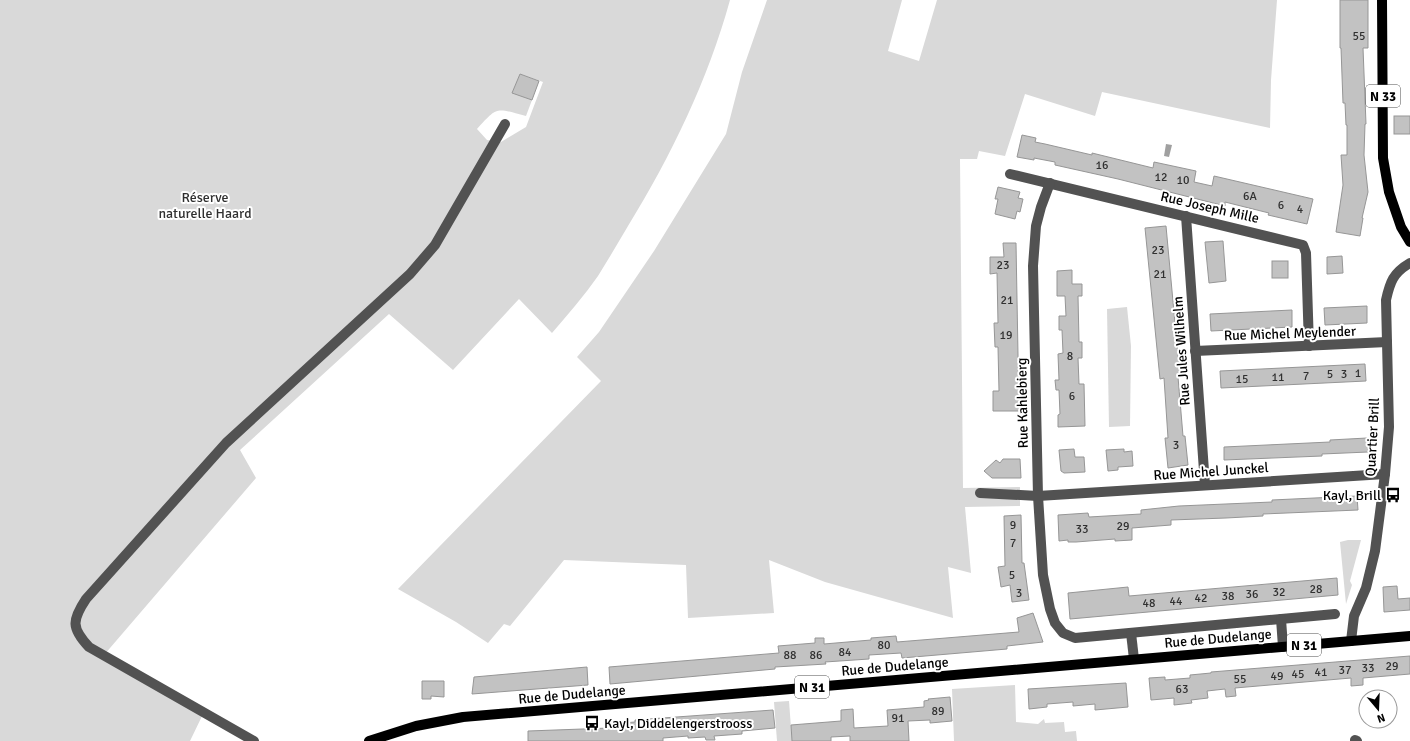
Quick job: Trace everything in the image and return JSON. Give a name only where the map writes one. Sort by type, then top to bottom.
[{"type":"main road","name":"N 33","points":[[1382,0],[1384,158],[1389,192],[1401,227],[1410,242]]},
{"type":"main road","name":"Rue de Dudelange","points":[[369,741],[416,726],[463,717],[1410,636]]},
{"type":"street","points":[[254,741],[89,647],[79,637],[75,625],[77,612],[86,599],[226,443],[410,274],[434,245],[505,124]]},
{"type":"street","name":"Rue Joseph Mille","points":[[1010,174],[1303,245],[1306,253],[1309,346]]},
{"type":"street","name":"Rue Kahlebierg","points":[[1050,183],[1036,226],[1033,266],[1038,496],[1043,575],[1050,609],[1055,623]]},
{"type":"street","name":"Rue Jules Wilhelm","points":[[1186,216],[1205,485]]},
{"type":"street","name":"Quartier Brill","points":[[1351,641],[1354,616],[1366,588],[1376,551],[1386,474],[1389,427],[1386,300],[1390,282],[1400,269],[1410,263]]},
{"type":"street","name":"Rue Michel Meylender","points":[[1195,351],[1387,342]]},
{"type":"street","name":"Rue Michel Junckel","points":[[980,493],[1038,496],[1386,474]]},
{"type":"street","name":"Rue de Dudelange","points":[[1055,623],[1063,633],[1075,638],[1335,614]]},
{"type":"street","name":"Rue de Dudelange","points":[[1281,619],[1283,647]]},
{"type":"street","points":[[1131,633],[1134,659]]},
{"type":"green space","name":"Réserve naturelle Haard","points":[[0,0],[730,0],[711,59],[687,117],[659,172],[598,276],[582,298],[552,333],[519,299],[453,370],[389,314],[240,450],[256,478],[104,655],[204,712],[190,741],[0,741]],"holes":[[[520,74],[543,82],[526,127],[501,142],[487,140],[477,129],[489,116],[498,111],[508,111],[526,116],[532,100],[513,93]]]},
{"type":"green space","points":[[767,0],[902,0],[888,51],[919,61],[937,0],[1277,0],[1271,80],[1270,128],[1102,92],[1095,116],[1025,94],[1005,156],[979,151],[977,159],[960,159],[963,488],[1020,487],[1020,506],[965,507],[971,573],[948,567],[953,618],[825,582],[769,560],[774,613],[688,618],[686,565],[564,560],[510,626],[504,624],[488,643],[456,622],[398,589],[601,381],[577,357],[599,332],[654,251],[726,134],[742,72]]},
{"type":"green space","points":[[1127,307],[1131,346],[1130,426],[1109,427],[1107,309]]},
{"type":"green space","points":[[1348,540],[1361,540],[1350,581],[1352,585],[1346,604],[1340,542]]},
{"type":"green space","points":[[1015,685],[1016,722],[1038,724],[1044,719],[1045,723],[1064,722],[1065,732],[1076,731],[1077,741],[954,741],[952,689]]},
{"type":"green space","points":[[789,701],[792,741],[777,741],[774,702]]},
{"type":"shaded area","points":[[1166,144],[1172,145],[1169,157],[1164,156]]},
{"type":"building","points":[[1340,0],[1368,0],[1368,48],[1363,48],[1366,124],[1364,155],[1368,192],[1362,218],[1360,236],[1336,232],[1343,185],[1341,155],[1347,155],[1347,125],[1345,103],[1343,103],[1340,48]]},
{"type":"building","points":[[520,74],[539,81],[532,100],[512,93]]},
{"type":"building","points":[[1394,116],[1410,116],[1410,134],[1394,134]]},
{"type":"building","points":[[1022,135],[1036,138],[1035,142],[1092,155],[1092,153],[1153,168],[1154,162],[1196,171],[1194,182],[1212,186],[1214,176],[1313,199],[1307,224],[1268,215],[1269,213],[1225,202],[1225,206],[1055,165],[1055,162],[1034,158],[1034,160],[1017,157]]},
{"type":"building","points":[[998,187],[1020,192],[1018,198],[1023,199],[1020,212],[1017,211],[1015,219],[995,214],[998,199],[995,199]]},
{"type":"building","points":[[1166,226],[1180,377],[1178,377],[1183,436],[1185,436],[1188,465],[1168,468],[1165,438],[1168,438],[1164,378],[1160,379],[1145,228]]},
{"type":"building","points":[[1223,241],[1226,281],[1209,283],[1205,242]]},
{"type":"building","points":[[1003,243],[1016,243],[1019,411],[993,411],[993,391],[999,391],[998,347],[995,347],[994,323],[998,323],[997,273],[990,274],[990,257],[1004,257]]},
{"type":"building","points":[[1342,256],[1343,273],[1327,274],[1327,257]]},
{"type":"building","points":[[1272,261],[1288,261],[1288,278],[1272,278]]},
{"type":"building","points":[[1072,270],[1072,284],[1082,284],[1082,296],[1078,296],[1079,342],[1082,342],[1082,358],[1078,358],[1079,384],[1084,384],[1085,426],[1058,427],[1058,415],[1060,414],[1059,390],[1056,390],[1055,380],[1059,380],[1058,354],[1063,353],[1062,330],[1059,330],[1059,316],[1066,316],[1065,296],[1057,296],[1057,271]]},
{"type":"building","points":[[1367,306],[1367,323],[1325,325],[1324,308]]},
{"type":"building","points":[[1292,310],[1292,327],[1211,331],[1210,314]]},
{"type":"building","points":[[1365,364],[1366,381],[1221,388],[1220,371]]},
{"type":"building","points":[[1367,438],[1368,452],[1322,454],[1322,456],[1224,460],[1224,447],[1330,442],[1330,440]]},
{"type":"building","points":[[1074,449],[1075,457],[1084,457],[1085,472],[1064,473],[1061,471],[1059,450]]},
{"type":"building","points":[[1124,449],[1124,452],[1132,451],[1133,466],[1118,467],[1118,470],[1108,471],[1106,450]]},
{"type":"building","points":[[1003,459],[1020,459],[1021,478],[992,478],[984,471],[996,460],[1000,463]]},
{"type":"building","points":[[1357,496],[1358,510],[1171,520],[1171,525],[1132,528],[1132,540],[1115,541],[1115,539],[1076,542],[1068,542],[1068,540],[1059,541],[1058,515],[1088,513],[1089,517],[1141,514],[1141,510],[1179,506],[1272,502],[1272,500]]},
{"type":"building","points":[[1021,515],[1022,563],[1024,563],[1029,600],[1012,602],[1010,585],[1001,587],[998,567],[1005,566],[1004,516]]},
{"type":"building","points":[[1337,578],[1338,595],[1070,619],[1068,593],[1128,587],[1129,596]]},
{"type":"building","points":[[1397,586],[1398,599],[1410,598],[1410,610],[1384,612],[1383,587]]},
{"type":"building","points":[[1033,613],[1043,642],[1007,646],[1007,649],[902,658],[901,653],[869,655],[869,659],[825,662],[826,664],[775,667],[775,669],[610,684],[609,667],[779,653],[778,646],[815,643],[815,638],[824,638],[824,644],[871,640],[871,638],[896,636],[897,642],[1019,632],[1017,618]]},
{"type":"building","points":[[1410,656],[1410,674],[1363,678],[1363,685],[1351,686],[1351,678],[1235,688],[1236,696],[1226,697],[1225,689],[1207,691],[1208,698],[1191,700],[1192,703],[1174,705],[1174,698],[1151,700],[1149,678],[1165,677],[1165,680],[1190,678],[1190,675],[1211,672]]},
{"type":"building","points":[[587,667],[588,685],[472,694],[474,677]]},
{"type":"building","points":[[422,681],[444,681],[444,697],[431,696],[431,699],[422,699]]},
{"type":"building","points":[[1126,683],[1128,707],[1095,710],[1095,704],[1073,706],[1073,702],[1047,704],[1047,707],[1029,709],[1028,689]]},
{"type":"building","points":[[950,697],[952,721],[930,723],[930,720],[908,721],[909,741],[850,741],[850,736],[831,737],[831,741],[792,741],[791,725],[841,721],[841,710],[853,709],[854,728],[888,726],[887,710],[924,707],[924,701],[929,700],[928,699]]},
{"type":"building","points":[[773,710],[775,728],[742,731],[742,734],[714,736],[715,740],[706,740],[705,737],[688,738],[688,736],[663,738],[663,741],[528,741],[528,731],[610,728],[610,724],[635,722],[635,720]]},
{"type":"place","name":"Kayl, Brill","points":[[1393,495]]},
{"type":"place","name":"Kayl, Diddelengerstrooss","points":[[592,723]]}]
